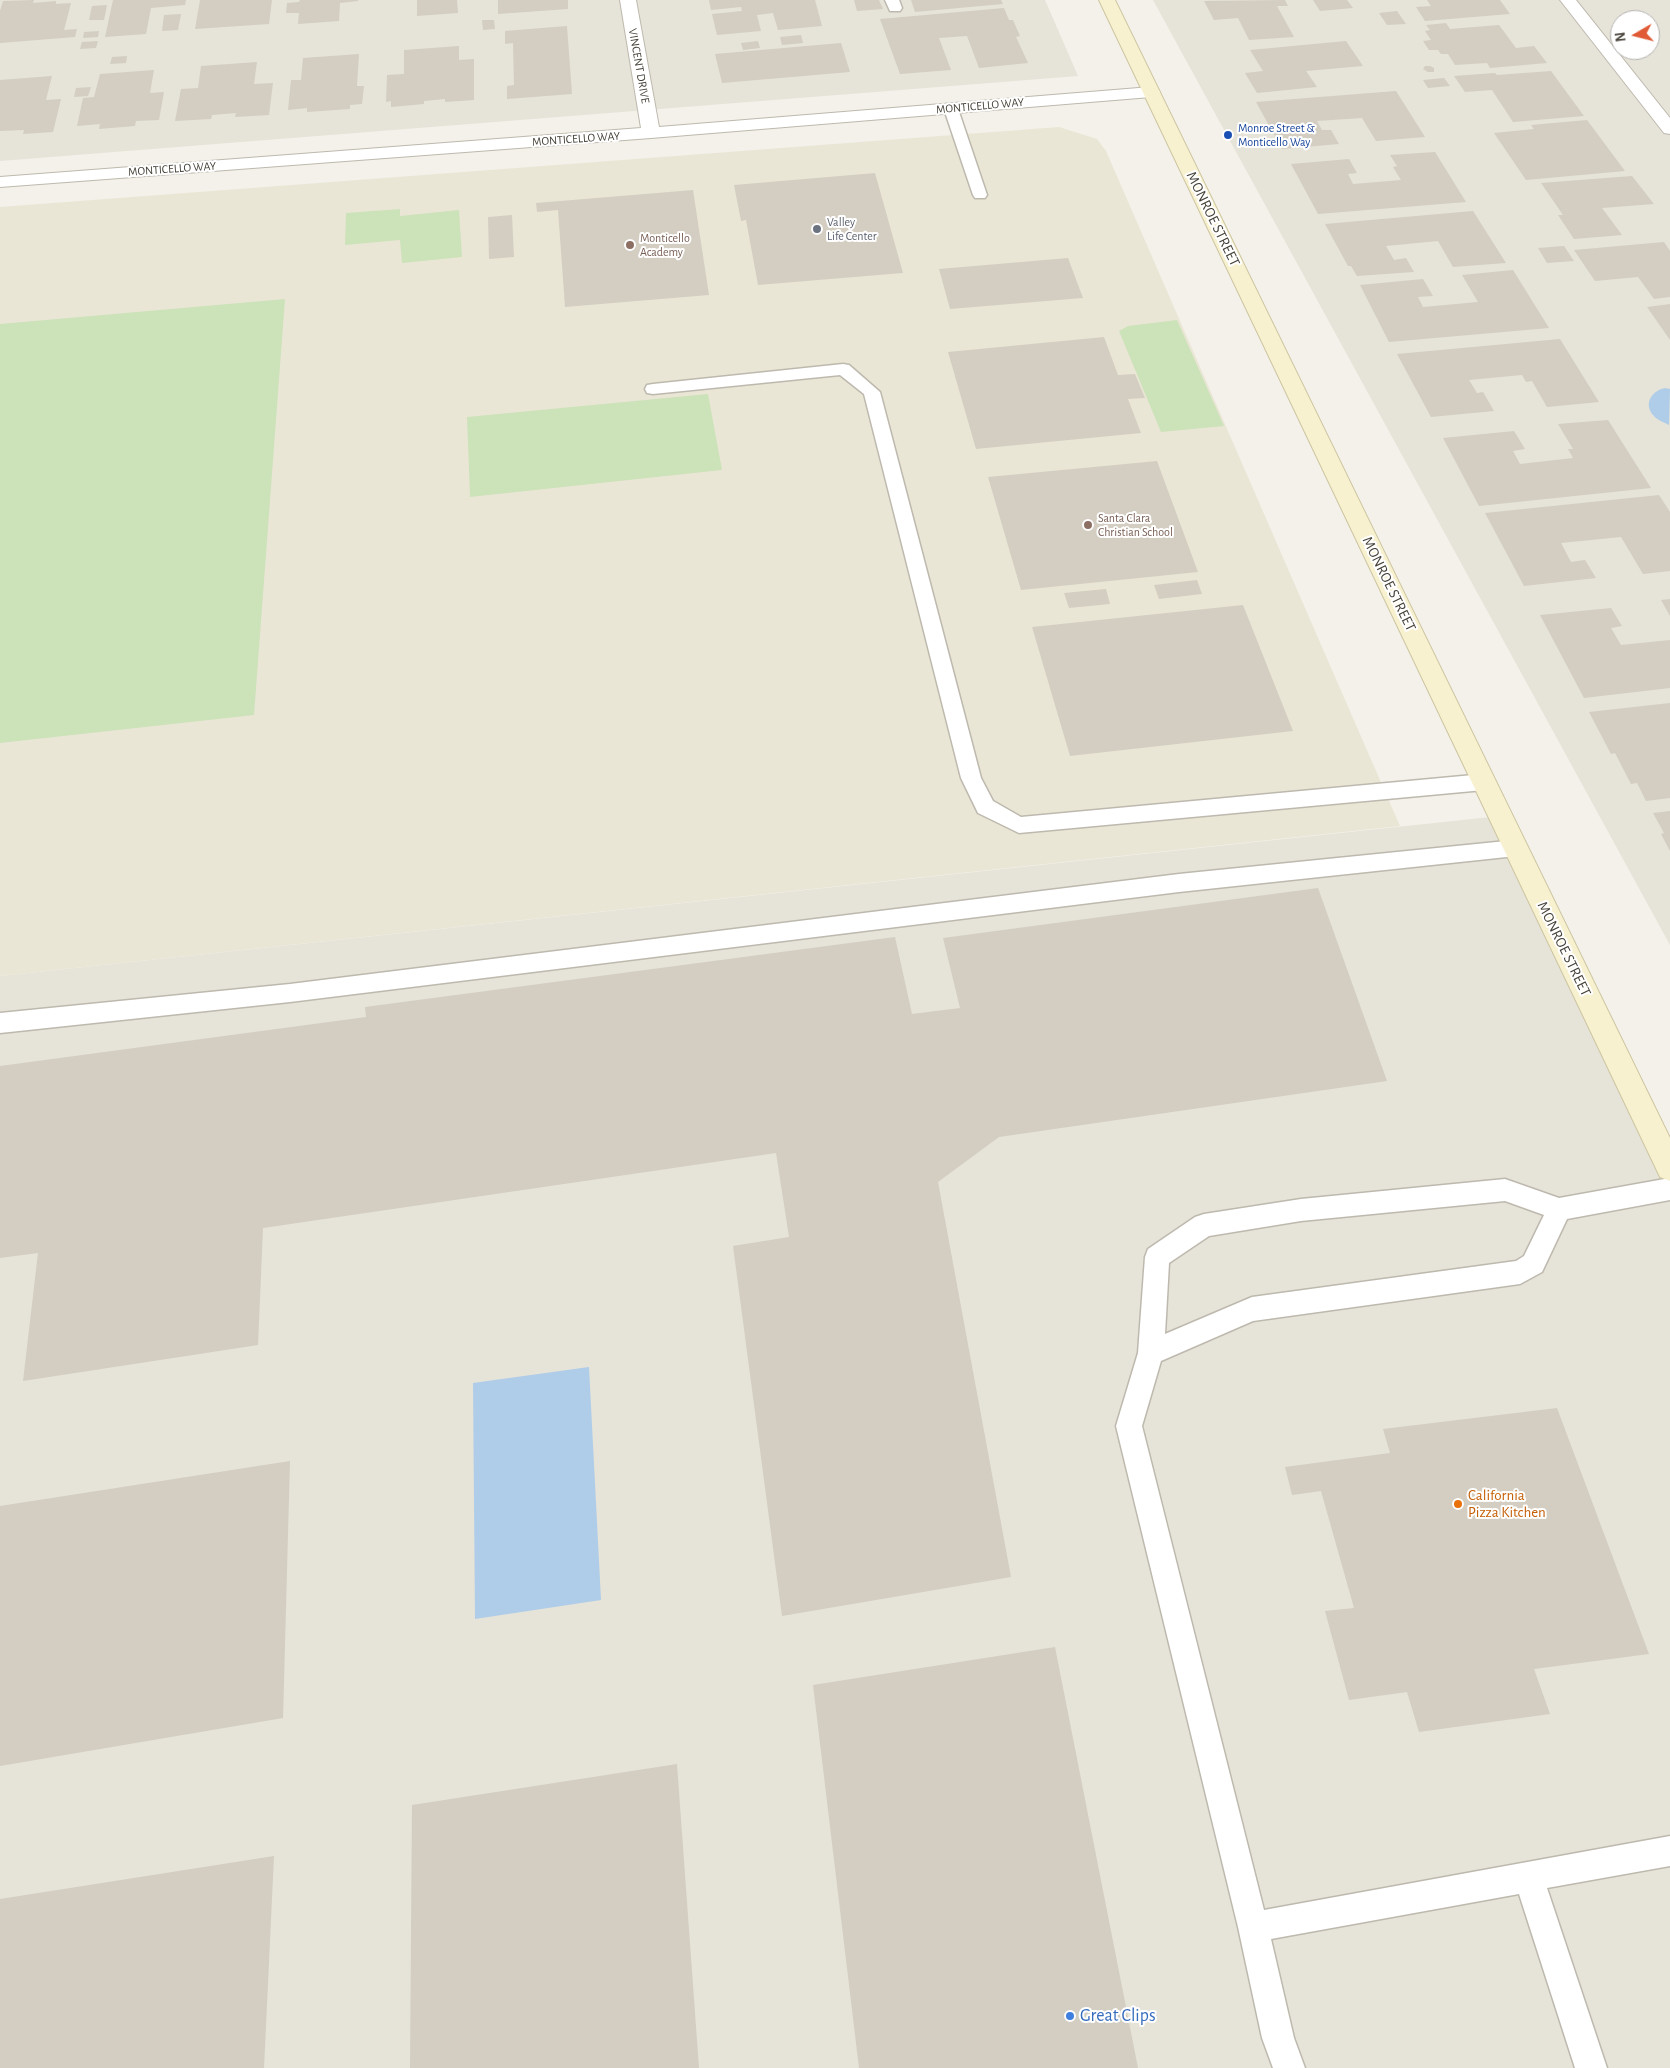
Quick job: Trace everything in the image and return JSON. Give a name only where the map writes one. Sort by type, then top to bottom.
[{"type":"main road","name":"MONROE STREET","points":[[1107,0],[1670,1168]]},
{"type":"street","name":"VINCENT DRIVE","points":[[628,0],[651,133]]},
{"type":"street","points":[[1568,0],[1670,128]]},
{"type":"street","name":"MONTICELLO WAY","points":[[0,182],[651,133],[1152,92]]},
{"type":"lane","points":[[951,109],[980,196]]},
{"type":"lane","points":[[653,389],[843,369],[872,392],[970,778],[984,807],[1019,825],[1484,782]]},
{"type":"lane","points":[[0,1023],[300,992],[1179,883],[1516,848]]},
{"type":"lane","points":[[1289,2068],[1278,2038],[1254,1928],[1129,1426],[1151,1353],[1157,1257],[1204,1225],[1301,1210],[1505,1190],[1559,1209],[1670,1189]]},
{"type":"lane","points":[[1151,1353],[1252,1309],[1520,1272],[1533,1264],[1559,1209]]},
{"type":"lane","points":[[1254,1928],[1670,1851]]},
{"type":"lane","points":[[1528,1876],[1591,2068]]},
{"type":"shaded area","points":[[0,0],[1045,0],[1078,76],[0,161]]},
{"type":"shaded area","points":[[1153,0],[1670,0],[1670,945]]},
{"type":"shaded area","points":[[1059,127],[1097,139],[1106,151],[1400,826],[0,976],[0,207]]},
{"type":"shaded area","points":[[1500,816],[1670,1168],[1670,2068],[0,2068],[0,976]]},
{"type":"green space","points":[[400,209],[400,216],[459,210],[462,257],[402,263],[400,240],[345,245],[346,213]]},
{"type":"green space","points":[[285,299],[254,715],[0,743],[0,324]]},
{"type":"green space","points":[[1177,320],[1224,426],[1161,432],[1119,331],[1128,326]]},
{"type":"green space","points":[[708,394],[722,470],[470,497],[467,417]]},
{"type":"water","points":[[1665,388],[1670,389],[1669,425],[1655,417],[1649,407],[1652,395]]},
{"type":"water","points":[[589,1367],[601,1600],[475,1619],[473,1383]]},
{"type":"building","points":[[34,0],[33,3],[56,1],[56,4],[71,3],[64,30],[77,29],[75,37],[0,43],[0,11],[3,1]]},
{"type":"building","points":[[113,0],[186,0],[185,5],[151,8],[146,34],[105,37]]},
{"type":"building","points":[[200,0],[272,0],[269,24],[195,29]]},
{"type":"building","points":[[300,0],[358,1],[340,3],[339,21],[298,24],[299,13],[286,13],[287,3],[299,2]]},
{"type":"building","points":[[417,0],[457,0],[458,13],[417,16]]},
{"type":"building","points":[[498,0],[568,0],[568,9],[498,14]]},
{"type":"building","points":[[709,0],[815,0],[822,26],[778,30],[773,13],[757,15],[761,31],[717,35],[712,14],[742,11],[741,7],[711,10]]},
{"type":"building","points":[[854,0],[879,0],[883,9],[857,11]]},
{"type":"building","points":[[911,0],[1001,0],[1003,4],[915,12]]},
{"type":"building","points":[[1285,0],[1288,6],[1277,6],[1294,37],[1249,40],[1238,18],[1214,20],[1204,1]]},
{"type":"building","points":[[1313,0],[1347,0],[1353,8],[1320,11]]},
{"type":"building","points":[[1427,0],[1500,0],[1510,14],[1425,21],[1416,7],[1431,6]]},
{"type":"building","points":[[107,5],[104,20],[89,20],[92,6]]},
{"type":"building","points":[[1004,8],[1009,20],[1013,20],[1020,36],[1016,37],[1028,63],[979,68],[967,36],[939,38],[951,70],[900,74],[880,19]]},
{"type":"building","points":[[1397,11],[1406,24],[1387,25],[1379,13]]},
{"type":"building","points":[[181,14],[178,30],[162,31],[164,15]]},
{"type":"building","points":[[482,20],[494,20],[495,29],[483,30]]},
{"type":"building","points":[[1446,23],[1450,29],[1499,25],[1516,48],[1534,46],[1547,63],[1490,68],[1487,63],[1455,65],[1448,54],[1441,54],[1438,50],[1429,50],[1423,41],[1431,40],[1425,31],[1430,30],[1426,25]]},
{"type":"building","points":[[567,26],[572,94],[507,99],[507,86],[514,85],[513,43],[505,44],[505,31]]},
{"type":"building","points":[[99,31],[98,37],[83,38],[84,32]]},
{"type":"building","points":[[801,35],[803,43],[782,45],[780,37]]},
{"type":"building","points":[[98,41],[96,48],[80,49],[82,42]]},
{"type":"building","points":[[758,41],[760,48],[743,50],[741,43]]},
{"type":"building","points":[[1346,41],[1363,66],[1306,71],[1317,87],[1257,93],[1245,73],[1263,71],[1250,50]]},
{"type":"building","points":[[841,43],[850,72],[722,83],[715,54]]},
{"type":"building","points":[[459,46],[459,60],[474,59],[474,100],[445,102],[445,99],[424,101],[424,104],[391,107],[391,101],[386,102],[387,75],[404,74],[404,50]]},
{"type":"building","points":[[359,54],[357,86],[364,86],[362,104],[350,105],[350,109],[307,112],[307,108],[288,110],[291,80],[301,80],[303,58]]},
{"type":"building","points":[[127,56],[126,63],[110,64],[112,57]]},
{"type":"building","points":[[257,62],[254,84],[273,83],[269,115],[235,117],[236,113],[212,115],[211,119],[175,121],[181,89],[198,88],[201,66]]},
{"type":"building","points":[[1425,66],[1434,68],[1434,72],[1428,72],[1423,69]]},
{"type":"building","points":[[154,70],[150,93],[164,92],[159,120],[136,121],[135,126],[99,129],[100,124],[77,126],[83,98],[94,97],[100,74]]},
{"type":"building","points":[[1551,71],[1584,116],[1513,122],[1492,90],[1465,92],[1454,76],[1495,73],[1497,75]]},
{"type":"building","points":[[52,76],[46,100],[61,99],[53,132],[23,134],[24,130],[0,131],[0,80]]},
{"type":"building","points":[[1444,78],[1450,86],[1428,88],[1423,80]]},
{"type":"building","points":[[91,87],[88,96],[74,97],[76,88]]},
{"type":"building","points":[[1396,91],[1425,137],[1376,141],[1362,118],[1317,121],[1322,130],[1331,130],[1339,144],[1282,149],[1256,102]]},
{"type":"building","points":[[1587,120],[1625,171],[1526,180],[1494,133],[1534,129],[1531,125]]},
{"type":"building","points":[[1435,152],[1466,202],[1318,214],[1291,164],[1349,159],[1357,173],[1348,174],[1353,184],[1401,180],[1393,167],[1397,166],[1390,155]]},
{"type":"building","points":[[875,173],[903,273],[758,285],[746,220],[741,221],[734,185]]},
{"type":"building","points":[[1632,176],[1654,204],[1602,208],[1622,235],[1574,239],[1558,215],[1563,215],[1541,183]]},
{"type":"building","points":[[693,190],[709,295],[565,307],[558,210],[537,212],[536,203]]},
{"type":"building","points":[[1473,211],[1506,263],[1453,267],[1438,241],[1386,246],[1394,260],[1406,258],[1414,272],[1357,276],[1351,266],[1348,266],[1325,224]]},
{"type":"building","points":[[512,215],[514,257],[489,259],[488,217]]},
{"type":"building","points":[[1664,242],[1670,251],[1670,297],[1654,299],[1638,277],[1595,281],[1574,250]]},
{"type":"building","points":[[1564,246],[1574,261],[1547,263],[1538,248]]},
{"type":"building","points":[[1068,258],[1083,298],[950,309],[939,269]]},
{"type":"building","points":[[1513,270],[1549,328],[1389,342],[1360,285],[1423,279],[1433,296],[1418,297],[1423,307],[1478,302],[1462,275]]},
{"type":"building","points":[[1670,304],[1670,340],[1647,307]]},
{"type":"building","points":[[1104,337],[1118,375],[1135,374],[1145,398],[1128,399],[1141,433],[976,449],[948,352]]},
{"type":"building","points":[[1560,339],[1599,402],[1547,407],[1532,381],[1526,382],[1522,375],[1469,380],[1477,393],[1483,392],[1494,411],[1431,417],[1397,354]]},
{"type":"building","points":[[1608,420],[1651,488],[1479,506],[1443,438],[1514,431],[1525,449],[1513,451],[1520,464],[1573,458],[1568,449],[1573,449],[1558,424]]},
{"type":"building","points":[[1157,461],[1198,572],[1021,590],[988,477]]},
{"type":"building","points":[[1659,495],[1670,512],[1670,571],[1643,574],[1621,537],[1561,543],[1571,562],[1585,560],[1596,578],[1524,586],[1485,513]]},
{"type":"building","points":[[1197,580],[1202,594],[1159,599],[1154,585]]},
{"type":"building","points":[[1106,589],[1110,604],[1069,608],[1064,593]]},
{"type":"building","points":[[1670,599],[1670,616],[1661,600]]},
{"type":"building","points":[[1243,605],[1293,731],[1070,756],[1032,627]]},
{"type":"building","points":[[1611,608],[1622,626],[1611,628],[1621,645],[1670,640],[1670,688],[1584,698],[1540,615]]},
{"type":"building","points":[[1670,703],[1670,798],[1646,801],[1637,783],[1631,784],[1615,753],[1611,754],[1589,712]]},
{"type":"building","points":[[1670,811],[1670,851],[1661,834],[1664,833],[1653,813]]},
{"type":"building","points":[[1318,888],[1387,1081],[999,1137],[938,1182],[1011,1577],[782,1616],[733,1246],[789,1237],[776,1153],[263,1228],[258,1345],[23,1381],[38,1253],[0,1258],[0,1066],[366,1017],[365,1007],[895,937],[912,1014],[960,1008],[943,938]]},
{"type":"building","points":[[1557,1408],[1649,1654],[1534,1669],[1550,1714],[1419,1732],[1407,1692],[1349,1700],[1325,1611],[1354,1608],[1321,1491],[1292,1495],[1285,1467],[1390,1453],[1383,1429]]},
{"type":"building","points":[[290,1461],[283,1718],[0,1766],[0,1506]]},
{"type":"building","points":[[1055,1647],[1138,2068],[859,2068],[813,1685]]},
{"type":"building","points":[[677,1764],[699,2068],[410,2068],[412,1805]]},
{"type":"building","points":[[274,1856],[264,2068],[0,2068],[0,1899]]},
{"type":"place","name":"Monroe Street & Monticello Way","points":[[1228,135]]},
{"type":"place","name":"Valley Life Center","points":[[817,229]]},
{"type":"place","name":"Monticello Academy","points":[[630,245]]},
{"type":"place","name":"Santa Clara Christian School","points":[[1088,525]]},
{"type":"place","name":"California Pizza Kitchen","points":[[1458,1504]]},
{"type":"place","name":"Great Clips","points":[[1070,2016]]}]
